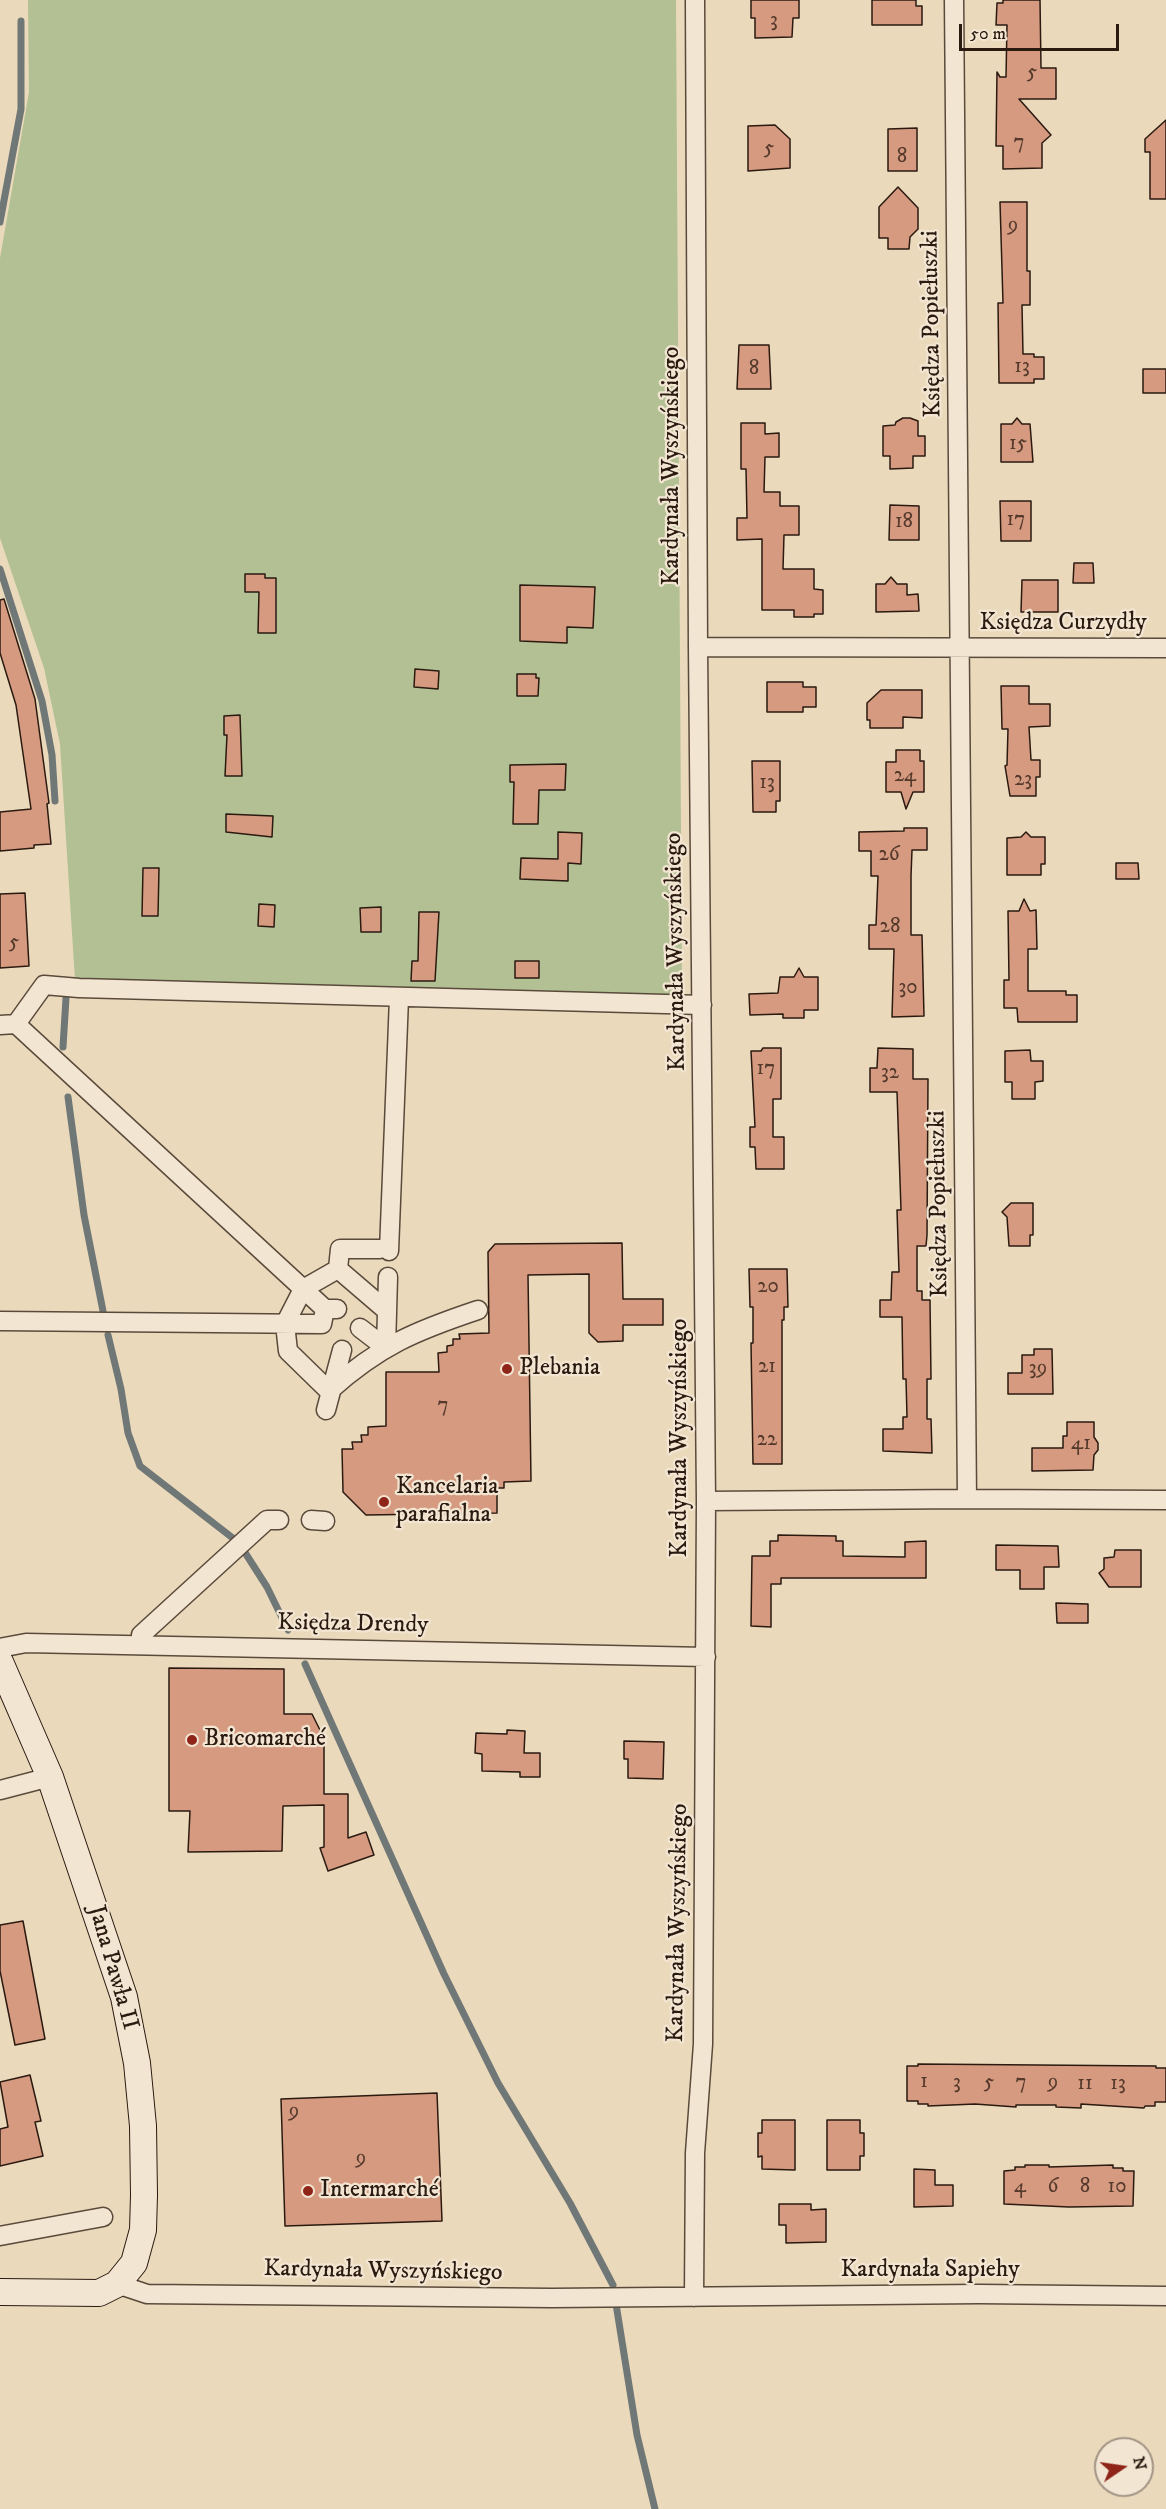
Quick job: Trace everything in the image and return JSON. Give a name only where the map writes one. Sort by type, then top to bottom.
[{"type":"street","name":"Kardynała Wyszyńskiego","points":[[117,2284],[147,2294],[694,2297],[695,2152],[703,2044],[706,1657],[695,0]]},
{"type":"street","name":"Księdza Popiełuszki","points":[[954,0],[967,1499]]},
{"type":"street","points":[[698,647],[960,648]]},
{"type":"street","name":"Księdza Curzydły","points":[[960,648],[1166,648]]},
{"type":"street","points":[[0,1321],[322,1324],[331,1309],[303,1289],[8,1024],[44,985],[399,998],[702,1005]]},
{"type":"street","points":[[338,1269],[340,1249],[385,1250],[399,998]]},
{"type":"street","points":[[329,1391],[288,1351],[285,1324],[303,1289],[338,1269]]},
{"type":"street","points":[[338,1269],[387,1311]]},
{"type":"street","points":[[386,1348],[388,1277]]},
{"type":"street","points":[[329,1391],[359,1364],[386,1348],[424,1328],[478,1310]]},
{"type":"street","points":[[360,1328],[386,1348]]},
{"type":"street","points":[[326,1410],[329,1391],[342,1350]]},
{"type":"street","points":[[706,1501],[1166,1500]]},
{"type":"street","points":[[142,1645],[141,1635],[267,1520],[279,1520]]},
{"type":"street","name":"Księdza Drendy","points":[[0,1648],[26,1643],[706,1657]]},
{"type":"street","name":"Jana Pawła II","points":[[0,1662],[50,1777],[124,1997],[137,2063],[143,2126],[143,2230],[134,2263],[117,2284]]},
{"type":"street","points":[[0,1790],[50,1777]]},
{"type":"street","points":[[0,2236],[103,2217]]},
{"type":"street","points":[[0,2292],[99,2293],[117,2284]]},
{"type":"street","name":"Kardynała Sapiehy","points":[[694,2297],[979,2294],[1166,2296]]},
{"type":"green space","points":[[28,0],[676,0],[682,995],[75,980],[60,744],[44,668],[0,538],[0,258],[29,92]]},
{"type":"building","points":[[751,0],[799,0],[799,18],[793,18],[792,37],[755,38],[755,18],[751,18]]},
{"type":"building","points":[[872,0],[916,0],[916,6],[922,6],[922,25],[872,25]]},
{"type":"building","points":[[1003,0],[1040,0],[1041,68],[1056,68],[1056,99],[1019,99],[1051,135],[1042,143],[1042,168],[1003,169],[1003,146],[996,146],[997,72],[1000,77],[1006,77],[1007,25],[996,25],[997,3],[1003,3]]},
{"type":"building","points":[[1166,120],[1166,199],[1150,199],[1150,152],[1145,152],[1145,139]]},
{"type":"building","points":[[775,125],[790,139],[790,168],[748,171],[748,126]]},
{"type":"building","points":[[917,128],[917,171],[888,171],[888,129]]},
{"type":"building","points":[[898,187],[918,208],[918,229],[910,237],[909,249],[888,249],[888,238],[879,238],[879,207]]},
{"type":"building","points":[[1000,202],[1027,202],[1027,271],[1030,271],[1030,305],[1022,305],[1023,354],[1044,357],[1044,379],[1034,379],[1034,383],[999,383],[998,303],[1003,303]]},
{"type":"building","points":[[739,345],[769,345],[771,389],[737,389]]},
{"type":"building","points":[[1143,369],[1166,369],[1166,393],[1143,393]]},
{"type":"building","points":[[903,418],[918,421],[918,436],[925,436],[925,456],[913,456],[913,468],[890,469],[890,456],[883,456],[883,426],[895,425]]},
{"type":"building","points":[[1017,418],[1022,424],[1030,424],[1033,462],[1001,462],[1001,424],[1012,424]]},
{"type":"building","points":[[741,423],[765,423],[765,434],[779,433],[779,457],[765,457],[764,492],[780,492],[780,506],[799,506],[799,535],[784,535],[783,569],[814,569],[814,589],[823,590],[823,614],[814,614],[814,617],[794,617],[794,610],[762,610],[762,539],[737,540],[737,518],[747,518],[746,469],[741,469]]},
{"type":"building","points":[[1000,501],[1031,501],[1031,541],[1001,541]]},
{"type":"building","points":[[890,505],[919,506],[919,540],[889,540]]},
{"type":"building","points":[[1074,563],[1093,563],[1094,583],[1073,583]]},
{"type":"building","points":[[245,574],[265,574],[265,578],[276,578],[276,633],[258,633],[259,592],[245,592]]},
{"type":"building","points":[[891,577],[897,584],[907,584],[907,595],[918,594],[919,611],[876,612],[876,584],[885,584]]},
{"type":"building","points":[[1022,580],[1058,580],[1058,612],[1021,612]]},
{"type":"building","points":[[520,585],[595,587],[593,628],[567,627],[567,643],[520,641]]},
{"type":"building","points":[[4,599],[35,699],[49,803],[47,804],[51,844],[0,851],[0,812],[31,809],[16,705],[0,653],[0,600]]},
{"type":"building","points":[[415,669],[439,671],[438,689],[414,687]]},
{"type":"building","points":[[517,674],[536,674],[536,678],[539,678],[538,696],[517,696]]},
{"type":"building","points":[[767,682],[803,682],[803,687],[816,687],[816,707],[803,707],[803,712],[767,712]]},
{"type":"building","points":[[1001,686],[1029,686],[1029,704],[1050,704],[1050,726],[1029,727],[1031,760],[1040,760],[1040,777],[1036,777],[1036,796],[1010,796],[1005,766],[1007,765],[1008,729],[1002,729]]},
{"type":"building","points":[[881,690],[922,690],[922,718],[903,717],[903,728],[870,728],[870,720],[867,720],[867,703]]},
{"type":"building","points":[[240,715],[242,776],[225,776],[227,735],[224,735],[224,716]]},
{"type":"building","points":[[896,750],[920,750],[920,761],[924,761],[924,792],[913,792],[906,809],[901,792],[886,792],[886,762],[896,762]]},
{"type":"building","points":[[752,761],[780,761],[780,801],[776,801],[776,812],[753,812]]},
{"type":"building","points":[[566,764],[565,790],[539,790],[538,824],[513,824],[514,782],[510,782],[510,765]]},
{"type":"building","points":[[226,814],[273,816],[272,837],[226,832]]},
{"type":"building","points":[[904,828],[927,828],[927,850],[912,850],[911,876],[911,935],[922,935],[924,1016],[892,1017],[894,949],[869,949],[869,925],[876,925],[878,876],[871,876],[871,851],[859,851],[859,832],[904,831]]},
{"type":"building","points":[[558,832],[582,833],[581,864],[568,863],[568,881],[520,879],[521,858],[558,859]]},
{"type":"building","points":[[1026,832],[1031,837],[1045,837],[1045,864],[1041,864],[1041,875],[1007,875],[1007,838],[1021,837]]},
{"type":"building","points":[[1116,863],[1138,863],[1139,879],[1116,879]]},
{"type":"building","points":[[143,868],[159,868],[158,916],[142,916]]},
{"type":"building","points":[[25,893],[29,966],[0,968],[0,894]]},
{"type":"building","points":[[1024,899],[1030,911],[1036,910],[1037,949],[1028,949],[1028,991],[1066,991],[1066,995],[1077,995],[1077,1022],[1018,1022],[1017,1008],[1004,1008],[1004,980],[1009,980],[1008,911],[1019,911]]},
{"type":"building","points":[[259,904],[275,905],[274,927],[258,926]]},
{"type":"building","points":[[381,907],[381,932],[361,932],[360,908]]},
{"type":"building","points":[[419,912],[439,912],[435,981],[411,981],[412,961],[418,961]]},
{"type":"building","points":[[515,961],[539,961],[539,978],[515,978]]},
{"type":"building","points":[[799,968],[804,977],[818,977],[818,1010],[804,1010],[804,1018],[783,1018],[783,1014],[750,1015],[749,994],[778,993],[780,977],[794,977]]},
{"type":"building","points":[[763,1048],[781,1048],[781,1099],[773,1099],[773,1137],[784,1137],[784,1169],[756,1169],[755,1147],[750,1147],[750,1127],[755,1127],[751,1051],[761,1051]]},
{"type":"building","points":[[878,1048],[913,1049],[913,1079],[928,1079],[927,1235],[926,1246],[917,1246],[917,1291],[922,1291],[922,1300],[930,1300],[931,1379],[927,1379],[927,1419],[931,1419],[932,1453],[883,1451],[883,1429],[903,1429],[903,1417],[907,1417],[906,1379],[903,1379],[902,1317],[880,1317],[880,1300],[891,1300],[892,1272],[899,1272],[897,1210],[901,1210],[897,1092],[870,1092],[870,1068],[877,1068]]},
{"type":"building","points":[[1030,1050],[1031,1061],[1043,1061],[1043,1081],[1035,1082],[1035,1099],[1012,1099],[1012,1082],[1005,1082],[1005,1051]]},
{"type":"building","points":[[1011,1203],[1033,1203],[1033,1235],[1030,1235],[1030,1246],[1009,1246],[1007,1217],[1002,1212]]},
{"type":"building","points":[[622,1243],[623,1299],[663,1299],[663,1325],[623,1325],[623,1341],[598,1342],[589,1333],[589,1274],[528,1275],[531,1481],[504,1482],[504,1488],[497,1488],[497,1513],[366,1515],[343,1492],[342,1449],[353,1449],[352,1442],[362,1442],[361,1435],[368,1435],[368,1427],[386,1426],[386,1372],[439,1372],[438,1353],[447,1352],[447,1346],[453,1345],[453,1339],[460,1339],[459,1334],[489,1333],[488,1252],[495,1244]]},
{"type":"building","points":[[749,1269],[787,1269],[788,1307],[784,1307],[784,1320],[782,1320],[782,1464],[753,1464],[751,1343],[753,1343],[753,1307],[750,1307]]},
{"type":"building","points":[[1034,1349],[1052,1349],[1053,1394],[1008,1394],[1008,1373],[1022,1373],[1022,1355],[1034,1355]]},
{"type":"building","points":[[1067,1422],[1094,1422],[1094,1437],[1098,1443],[1098,1450],[1094,1455],[1093,1470],[1032,1471],[1032,1448],[1063,1448],[1063,1436],[1067,1436]]},
{"type":"building","points":[[778,1535],[836,1536],[836,1541],[843,1541],[843,1556],[905,1557],[905,1542],[926,1541],[926,1578],[781,1578],[781,1584],[771,1584],[771,1627],[751,1626],[752,1556],[770,1556],[770,1541],[778,1541]]},
{"type":"building","points":[[996,1545],[1058,1546],[1059,1567],[1044,1567],[1044,1589],[1020,1589],[1020,1570],[996,1570]]},
{"type":"building","points":[[1115,1550],[1141,1550],[1141,1587],[1109,1587],[1099,1573],[1104,1569],[1104,1558],[1114,1557]]},
{"type":"building","points":[[1056,1603],[1088,1604],[1088,1623],[1057,1623]]},
{"type":"building","points":[[169,1668],[284,1669],[284,1714],[312,1714],[324,1738],[324,1794],[348,1794],[348,1838],[366,1832],[374,1855],[328,1871],[320,1848],[324,1847],[324,1805],[283,1806],[282,1851],[188,1852],[190,1811],[169,1811]]},
{"type":"building","points":[[507,1730],[525,1731],[524,1753],[540,1753],[540,1777],[520,1777],[520,1772],[482,1771],[482,1754],[475,1753],[476,1733],[507,1734]]},
{"type":"building","points":[[624,1741],[664,1742],[663,1779],[628,1778],[628,1759],[624,1759]]},
{"type":"building","points":[[23,1921],[45,2039],[15,2045],[0,1971],[0,1925]]},
{"type":"building","points":[[918,2064],[1156,2066],[1156,2068],[1166,2068],[1166,2102],[1155,2102],[1155,2106],[1144,2108],[1081,2104],[1081,2108],[1056,2107],[1056,2105],[928,2106],[928,2104],[918,2104],[918,2101],[907,2101],[907,2066],[918,2066]]},
{"type":"building","points":[[30,2075],[41,2121],[35,2122],[43,2156],[0,2166],[0,2129],[8,2127],[0,2082]]},
{"type":"building","points":[[437,2093],[442,2221],[285,2226],[281,2099]]},
{"type":"building","points":[[762,2120],[795,2120],[795,2170],[762,2169],[762,2156],[758,2157],[758,2133],[762,2133]]},
{"type":"building","points":[[827,2120],[860,2120],[860,2133],[864,2133],[864,2156],[860,2156],[860,2170],[827,2170]]},
{"type":"building","points":[[1025,2165],[1049,2165],[1049,2167],[1113,2165],[1113,2168],[1123,2168],[1123,2171],[1134,2171],[1133,2206],[1069,2207],[1004,2204],[1004,2171],[1015,2170],[1015,2167],[1025,2167]]},
{"type":"building","points":[[914,2169],[935,2170],[935,2185],[953,2185],[953,2206],[914,2207]]},
{"type":"building","points":[[779,2204],[811,2204],[811,2210],[826,2209],[826,2242],[786,2243],[786,2225],[779,2225]]},
{"type":"waterway","points":[[0,222],[21,109],[21,21]]},
{"type":"waterway","points":[[0,569],[42,701],[52,755],[55,801]]},
{"type":"waterway","points":[[63,1047],[66,998]]},
{"type":"waterway","points":[[68,1097],[84,1215],[103,1311]]},
{"type":"waterway","points":[[108,1335],[121,1389],[128,1433],[140,1466],[234,1539]]},
{"type":"waterway","points":[[244,1551],[267,1587],[288,1630]]},
{"type":"waterway","points":[[305,1664],[444,1974],[498,2083],[570,2203],[613,2285]]},
{"type":"waterway","points":[[616,2304],[637,2435],[655,2509]]},
{"type":"place","name":"Plebania","points":[[507,1369]]},
{"type":"place","name":"Kancelaria parafialna","points":[[384,1502]]},
{"type":"place","name":"Bricomarché","points":[[192,1740]]},
{"type":"place","name":"Intermarché","points":[[308,2191]]}]
